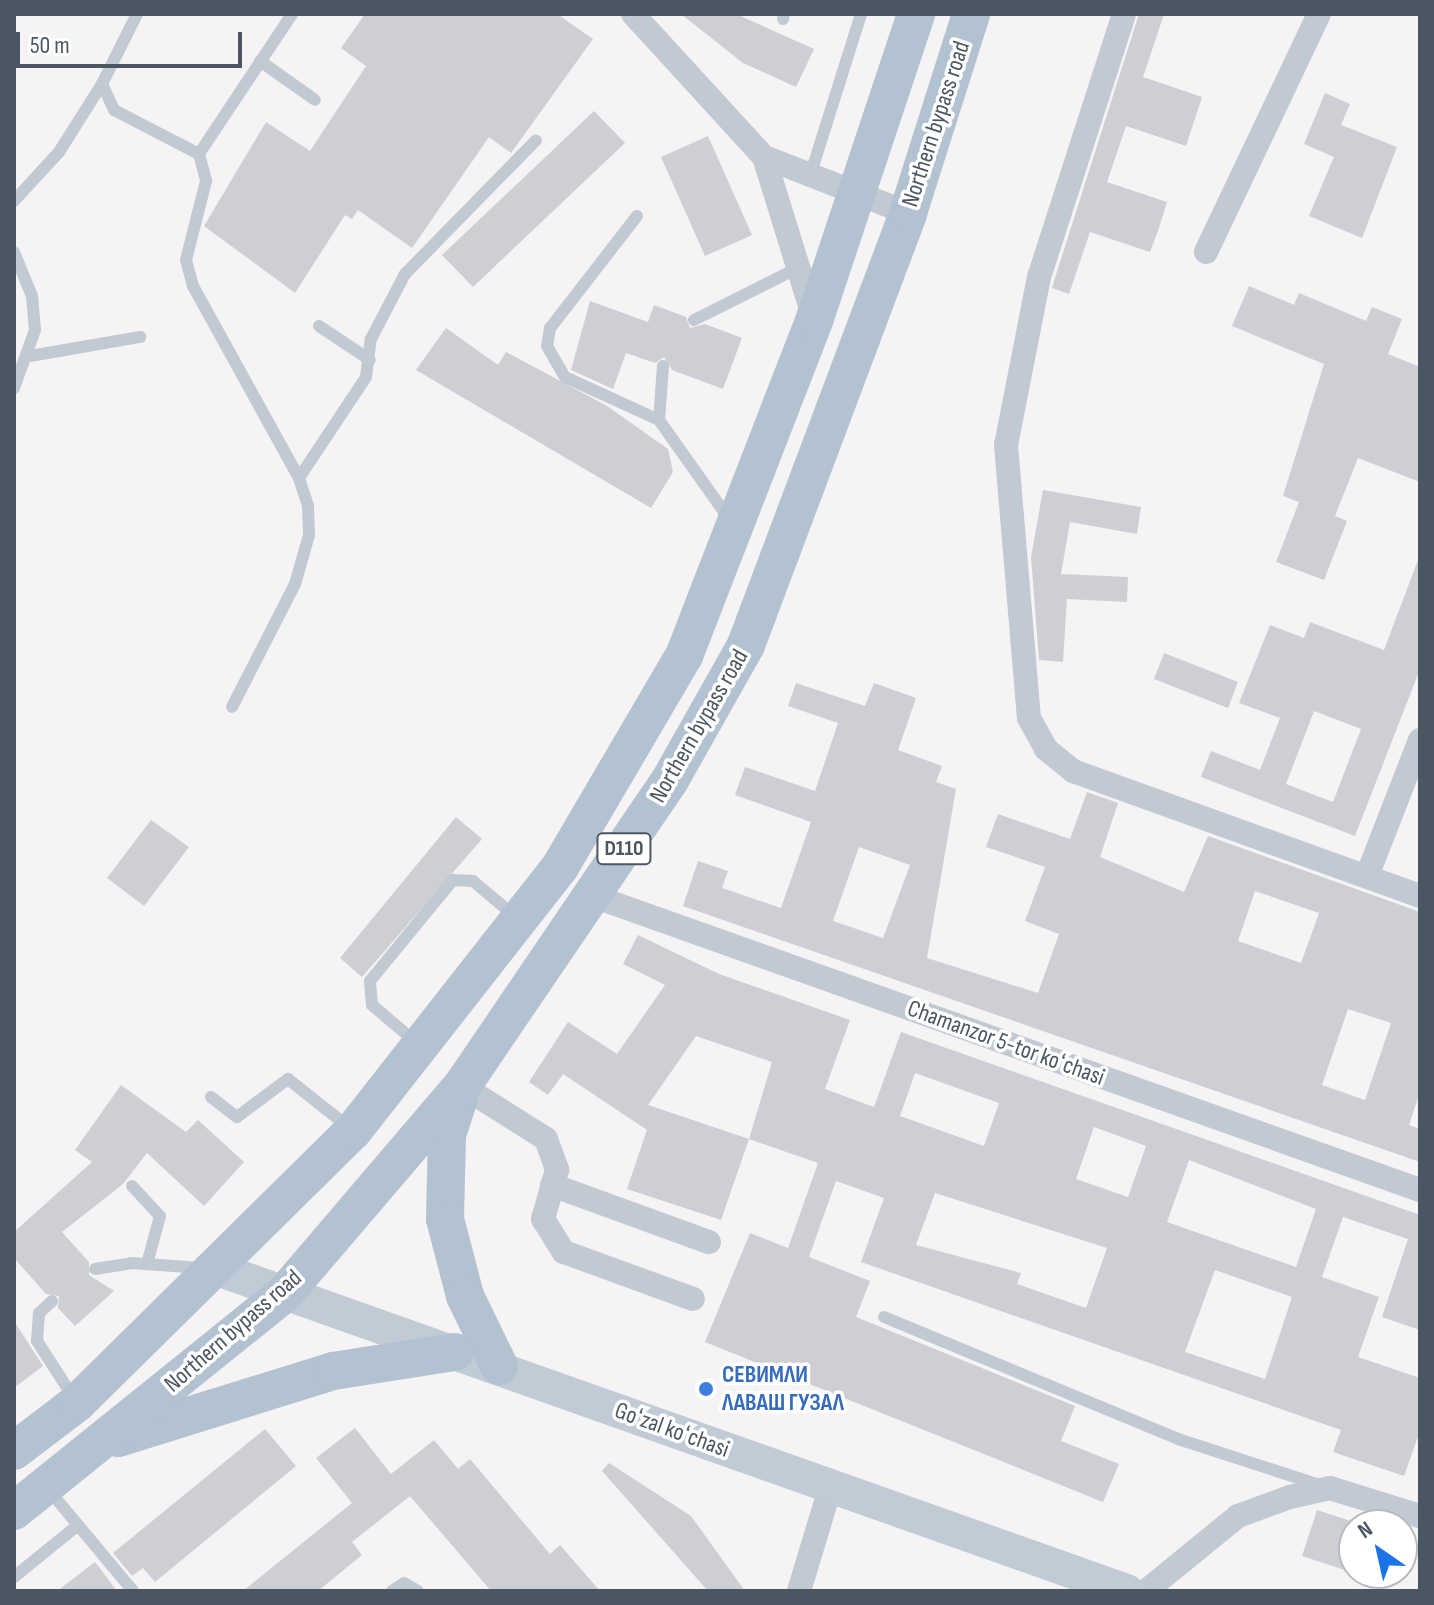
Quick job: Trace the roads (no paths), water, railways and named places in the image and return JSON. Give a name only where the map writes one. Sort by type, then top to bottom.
[{"type":"main road","name":"Northern bypass road","points":[[14,1451],[77,1403],[217,1269],[353,1131],[560,867],[684,656],[814,321],[859,196],[916,14]]},
{"type":"main road","name":"Northern bypass road","points":[[14,1511],[285,1293],[462,1086],[593,896],[746,645],[908,213],[971,14]]},
{"type":"main road","points":[[462,1086],[447,1136],[445,1219],[465,1296],[499,1366]]},
{"type":"main road","name":"Goʻzal koʻchasi","points":[[217,1269],[499,1366],[830,1488],[1127,1591]]},
{"type":"main road","points":[[100,1442],[333,1371],[455,1352]]},
{"type":"street","points":[[633,14],[764,157],[809,179],[908,213]]},
{"type":"street","points":[[1124,14],[1039,277],[1006,445],[1029,718],[1046,749],[1073,771],[1420,896]]},
{"type":"street","points":[[1206,252],[1319,14]]},
{"type":"street","points":[[764,157],[814,321]]},
{"type":"street","points":[[1367,876],[1420,740]]},
{"type":"street","name":"Chamanzor 5-tor koʻchasi","points":[[593,896],[1420,1190]]},
{"type":"street","points":[[462,1086],[546,1139],[557,1170],[543,1219],[564,1252],[693,1299]]},
{"type":"street","points":[[552,1185],[709,1242]]},
{"type":"street","points":[[799,1591],[830,1488]]},
{"type":"street","points":[[1146,1591],[1238,1516],[1330,1488],[1420,1516]]},
{"type":"lane","points":[[14,201],[59,152],[102,84],[137,14]]},
{"type":"lane","points":[[232,707],[302,559],[309,535],[299,478],[193,286],[186,260],[206,181],[199,154],[292,14]]},
{"type":"lane","points":[[809,179],[861,14]]},
{"type":"lane","points":[[260,61],[315,100]]},
{"type":"lane","points":[[102,84],[114,110],[199,154]]},
{"type":"lane","points":[[299,478],[370,360],[371,339],[405,274],[536,140]]},
{"type":"lane","points":[[637,216],[550,328],[547,346],[565,377],[659,420],[735,528]]},
{"type":"lane","points":[[14,252],[32,296],[30,356],[14,388]]},
{"type":"lane","points":[[694,320],[800,267]]},
{"type":"lane","points":[[319,326],[370,360]]},
{"type":"lane","points":[[30,356],[140,337]]},
{"type":"lane","points":[[659,420],[663,366]]},
{"type":"lane","points":[[421,1047],[372,1005],[370,981],[453,880],[473,881],[520,920]]},
{"type":"lane","points":[[211,1097],[237,1117],[288,1079],[353,1131]]},
{"type":"lane","points":[[132,1186],[160,1216],[147,1264]]},
{"type":"lane","points":[[95,1269],[147,1264],[217,1269]]},
{"type":"lane","points":[[52,1301],[39,1313],[37,1341],[77,1403]]},
{"type":"lane","points":[[884,1317],[1178,1439],[1330,1488]]},
{"type":"lane","points":[[46,1486],[133,1591]]},
{"type":"lane","points":[[14,1577],[78,1525]]},
{"type":"lane","points":[[392,1591],[404,1583],[418,1591]]},
{"type":"place","name":"СЕВИМЛИ ЛАВАШ ГУЗАЛ","points":[[706,1389]]}]
